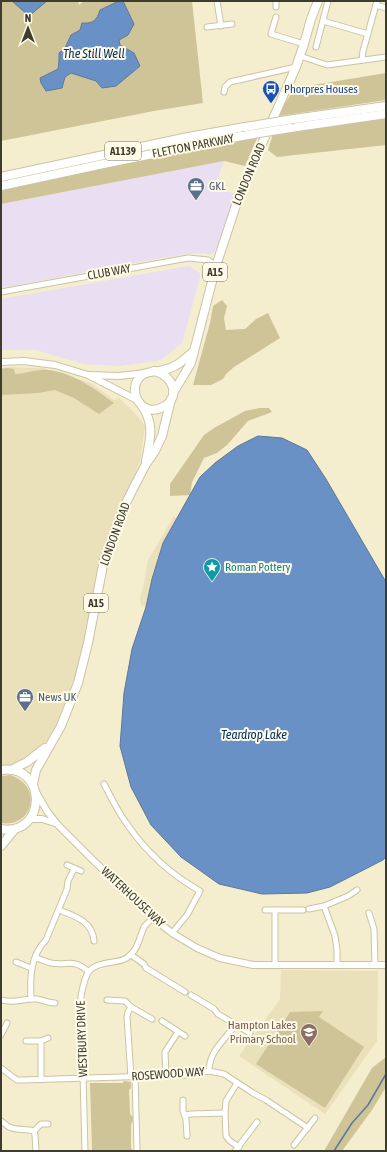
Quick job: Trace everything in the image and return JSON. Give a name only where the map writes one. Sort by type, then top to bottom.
[{"type":"main road","points":[[311,18],[312,1]]},
{"type":"main road","name":"LONDON ROAD","points":[[33,784],[36,770],[61,726],[78,683],[88,643],[104,560],[125,505],[146,464],[155,452],[162,436],[172,396],[191,363],[216,266],[240,193],[296,67],[311,18],[318,1]]},
{"type":"main road","name":"FLETTON PARKWAY","points":[[1,177],[245,127],[294,118],[386,106]]},
{"type":"main road","name":"FLETTON PARKWAY","points":[[1,186],[242,136],[386,114]]},
{"type":"main road","points":[[151,372],[174,367],[194,351]]},
{"type":"main road","points":[[151,372],[160,372],[170,380],[173,386],[172,396]]},
{"type":"main road","name":"A15","points":[[151,372],[139,379],[136,384],[135,390],[139,403],[147,408],[158,410],[168,404],[172,396]]},
{"type":"main road","name":"LONDON ROAD","points":[[139,403],[148,417],[151,430],[146,464]]},
{"type":"main road","name":"LONDON ROAD","points":[[11,770],[36,757],[50,744]]},
{"type":"main road","points":[[1,770],[11,770],[23,774],[33,784],[36,792],[36,806],[30,819],[15,829],[1,846]]},
{"type":"main road","points":[[1,829],[15,829]]},
{"type":"street","points":[[217,1],[221,26]]},
{"type":"street","points":[[276,1],[276,7]]},
{"type":"street","points":[[316,47],[328,1]]},
{"type":"street","points":[[362,60],[376,3],[386,8]]},
{"type":"street","points":[[276,17],[271,34],[304,44]]},
{"type":"street","points":[[322,21],[368,34]]},
{"type":"street","points":[[207,27],[232,24]]},
{"type":"street","points":[[300,56],[327,64],[386,57]]},
{"type":"street","points":[[224,92],[225,87],[230,82],[296,67]]},
{"type":"street","name":"CLUB WAY","points":[[1,292],[188,258],[208,260],[216,266]]},
{"type":"street","points":[[1,362],[16,360],[37,361],[55,365],[88,375],[139,403]]},
{"type":"street","points":[[88,375],[119,376],[151,372]]},
{"type":"street","points":[[104,787],[126,824],[144,847],[172,873],[200,890],[190,910],[172,933]]},
{"type":"street","name":"WATERHOUSE WAY","points":[[36,792],[47,811],[57,824],[153,918],[172,933],[197,948],[220,958],[253,965],[386,965]]},
{"type":"street","name":"WATERHOUSE WAY","points":[[30,819],[42,819],[57,824]]},
{"type":"street","points":[[68,865],[81,871]]},
{"type":"street","points":[[31,999],[31,968],[40,946],[46,940],[74,869]]},
{"type":"street","points":[[265,910],[306,909],[324,906],[348,896],[357,890]]},
{"type":"street","points":[[324,906],[335,936],[337,965]]},
{"type":"street","points":[[59,910],[79,916],[87,923],[94,933],[94,941]]},
{"type":"street","points":[[275,910],[275,965]]},
{"type":"street","points":[[369,913],[374,929],[375,965]]},
{"type":"street","points":[[36,958],[52,963],[73,962],[81,965],[88,971],[100,964],[121,961],[131,955],[145,926],[153,918]]},
{"type":"street","points":[[131,955],[144,964],[146,968],[158,978],[185,992]]},
{"type":"street","points":[[16,962],[31,968]]},
{"type":"street","name":"WESTBURY DRIVE","points":[[85,1151],[81,996],[88,971]]},
{"type":"street","points":[[191,995],[214,1009],[218,1014],[250,1033]]},
{"type":"street","points":[[2,1000],[10,1002],[38,999],[48,1003],[55,1003]]},
{"type":"street","points":[[107,1000],[125,1001],[152,1019]]},
{"type":"street","points":[[132,1007],[128,1012],[127,1017],[133,1077],[137,1151]]},
{"type":"street","points":[[162,1021],[185,1036]]},
{"type":"street","points":[[1,1035],[7,1023]]},
{"type":"street","points":[[209,1071],[211,1057],[220,1043],[226,1039],[236,1024]]},
{"type":"street","points":[[166,1075],[165,1052],[178,1032]]},
{"type":"street","points":[[26,1041],[41,1041],[48,1038]]},
{"type":"street","points":[[41,1041],[41,1079]]},
{"type":"street","name":"ROSEWOOD WAY","points":[[1,1068],[18,1080],[188,1075],[209,1071],[224,1074],[308,1128]]},
{"type":"street","points":[[238,1083],[226,1101],[223,1133],[237,1149],[257,1122]]},
{"type":"street","points":[[184,1100],[183,1111],[186,1115],[187,1136]]},
{"type":"street","points":[[186,1115],[225,1113]]},
{"type":"street","points":[[294,1145],[315,1118]]},
{"type":"street","points":[[1,1121],[9,1127],[34,1131]]},
{"type":"street","points":[[34,1131],[41,1124],[48,1124]]},
{"type":"street","points":[[34,1131],[36,1151]]},
{"type":"shaded area","points":[[3,1],[12,1],[29,16],[47,1],[78,1],[79,5],[84,1],[192,1],[203,103],[1,141],[1,3]],"holes":[[[101,10],[128,35],[119,40],[120,45],[134,53],[140,66],[129,74],[96,81],[71,73],[65,77],[40,78],[58,69],[59,53],[66,46],[71,35],[98,17]]]},
{"type":"shaded area","points":[[386,73],[386,100],[279,116],[282,108],[295,88]]},
{"type":"shaded area","points":[[386,118],[386,145],[277,157],[268,150],[273,134]]},
{"type":"shaded area","points":[[258,136],[245,166],[224,161],[1,204],[1,190],[109,166]]},
{"type":"shaded area","points":[[224,161],[215,186],[235,194],[219,246],[214,253],[178,255],[1,288],[1,204]]},
{"type":"shaded area","points":[[189,266],[201,274],[182,343],[161,360],[121,366],[84,364],[36,350],[1,350],[1,299]]},
{"type":"shaded area","points":[[222,300],[227,306],[224,318],[226,330],[245,329],[256,319],[268,313],[280,338],[234,367],[223,379],[211,385],[193,385],[210,323],[213,306]]},
{"type":"shaded area","points":[[1,368],[43,368],[91,383],[114,400],[119,398],[134,412],[145,426],[140,462],[105,546],[79,665],[60,720],[45,743],[25,761],[8,766],[1,766]]},
{"type":"shaded area","points":[[1,369],[14,369],[15,374],[43,370],[57,371],[83,382],[114,403],[99,414],[74,398],[55,390],[38,393],[1,395]]},
{"type":"shaded area","points":[[269,408],[272,412],[248,421],[227,445],[217,453],[204,458],[192,482],[190,495],[170,496],[170,484],[204,435],[245,411]]},
{"type":"shaded area","points":[[10,775],[21,780],[27,788],[31,796],[30,805],[27,813],[21,819],[12,823],[1,823],[1,776]]},
{"type":"shaded area","name":"Hampton Lakes Primary School","points":[[281,970],[378,971],[377,1041],[325,1114],[239,1056],[280,999]]},
{"type":"shaded area","points":[[323,1011],[319,1017],[364,1047],[325,1108],[256,1064],[290,1012]]},
{"type":"shaded area","points":[[386,1057],[386,1087],[372,1110],[342,1151],[324,1151],[372,1068]]},
{"type":"shaded area","points":[[124,1081],[131,1082],[131,1088],[129,1090],[130,1114],[133,1117],[131,1124],[131,1148],[133,1151],[92,1151],[90,1083],[123,1083]]},
{"type":"sand","points":[[174,516],[177,519],[163,543],[152,579],[146,607],[141,605],[140,597],[148,560]]},
{"type":"water","points":[[12,1],[47,1],[29,16]]},
{"type":"water","name":"The Still Well","points":[[119,1],[123,1],[134,24],[128,35],[119,40],[120,45],[134,53],[140,66],[116,86],[102,88],[96,81],[71,73],[65,77],[62,88],[46,91],[40,78],[58,69],[59,53],[66,46],[71,35],[80,30],[82,23],[94,21],[100,10]]},
{"type":"water","name":"Teardrop Lake","points":[[258,436],[282,438],[307,450],[326,479],[386,582],[386,857],[383,860],[330,887],[307,893],[262,894],[219,884],[181,857],[151,825],[131,787],[120,746],[124,693],[132,649],[146,607],[152,579],[163,543],[200,477],[215,463],[238,446]]},
{"type":"waterway","points":[[334,1151],[352,1123],[368,1105],[386,1074]]},
{"type":"place","name":"Phorpres Houses","points":[[271,104]]},
{"type":"place","name":"GKL","points":[[196,201]]},
{"type":"place","name":"Roman Pottery","points":[[212,582]]},
{"type":"place","name":"News UK","points":[[25,712]]},
{"type":"place","name":"Hampton Lakes Primary School","points":[[309,1047]]}]
